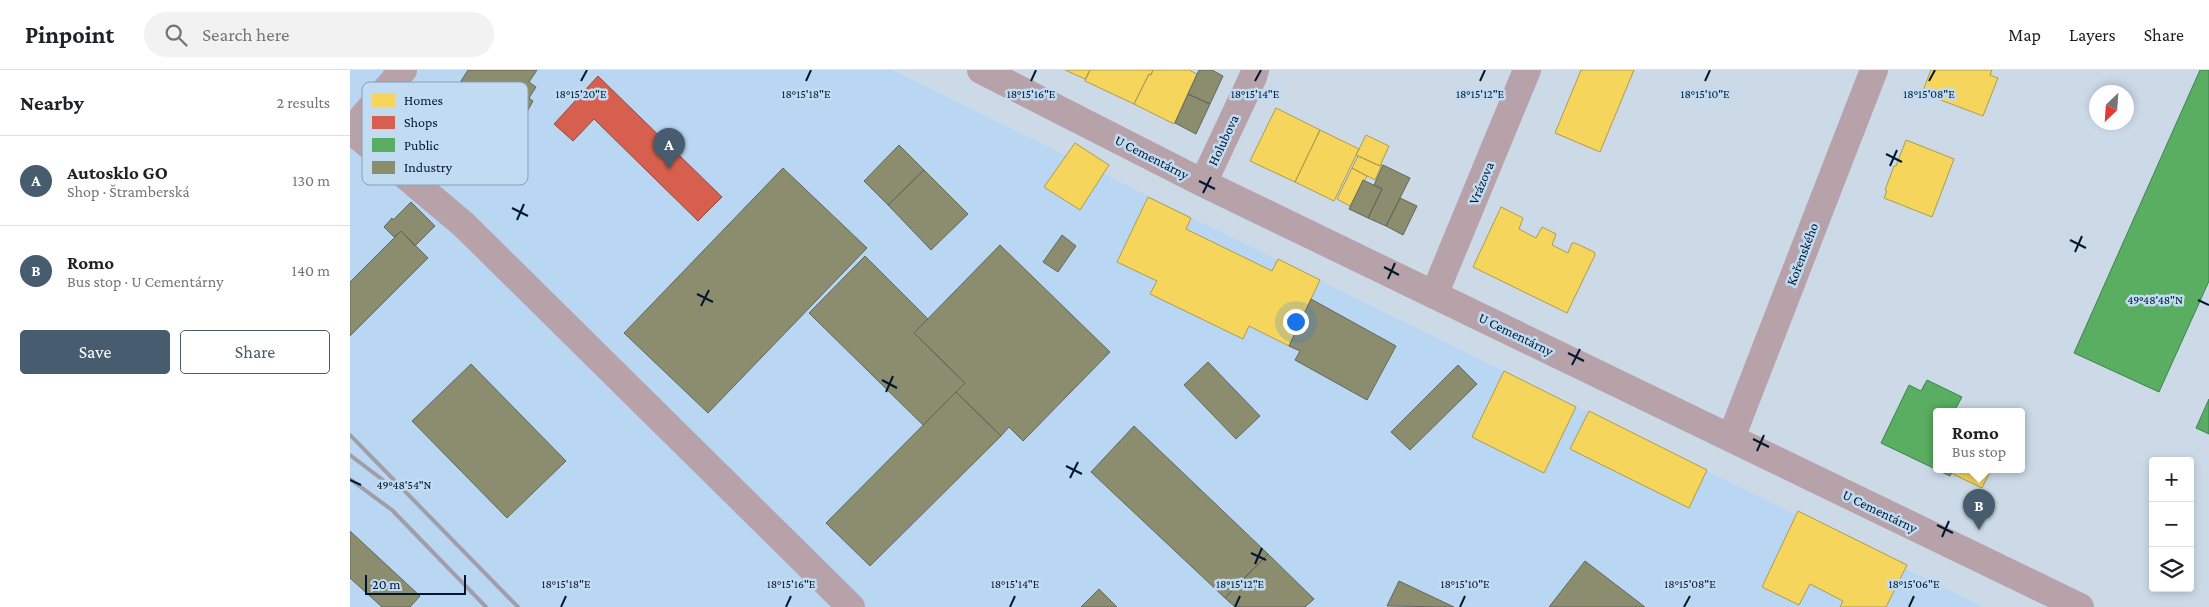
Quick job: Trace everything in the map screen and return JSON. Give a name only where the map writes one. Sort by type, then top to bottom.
[{"type":"street","points":[[393,82],[403,70]]},
{"type":"street","name":"U Cementárny","points":[[981,70],[1203,183],[2080,607]]},
{"type":"street","name":"Holubova","points":[[1203,183],[1255,70]]},
{"type":"street","name":"Vrázova","points":[[1434,295],[1528,70]]},
{"type":"street","name":"Kořenského","points":[[1731,438],[1874,70]]},
{"type":"street","points":[[362,118],[351,131],[362,140]]},
{"type":"street","points":[[416,185],[463,224],[852,607]]},
{"type":"shaded area","points":[[350,70],[892,70],[1983,607],[350,607]]},
{"type":"building: Homes","points":[[1065,70],[1090,70],[1085,79]]},
{"type":"building: Homes","points":[[1090,70],[1153,70],[1151,75],[1149,74],[1134,104],[1085,81]]},
{"type":"building: Homes","points":[[1153,70],[1189,70],[1197,74],[1174,124],[1134,104],[1149,74],[1151,75]]},
{"type":"building: Homes","points":[[1581,70],[1634,70],[1600,152],[1555,133]]},
{"type":"building: Homes","points":[[1931,70],[1992,70],[1990,75],[1998,78],[1983,116],[1922,93]]},
{"type":"building: Homes","points":[[1276,108],[1320,130],[1295,182],[1250,161]]},
{"type":"building: Homes","points":[[1320,130],[1359,149],[1334,201],[1295,182]]},
{"type":"building: Homes","points":[[1366,135],[1389,146],[1380,166],[1356,155]]},
{"type":"building: Homes","points":[[1906,140],[1954,159],[1932,217],[1884,198],[1894,166],[1896,166]]},
{"type":"building: Homes","points":[[1075,143],[1109,165],[1080,210],[1044,187]]},
{"type":"building: Homes","points":[[1358,156],[1380,166],[1382,164],[1375,180],[1352,168]]},
{"type":"building: Homes","points":[[1352,168],[1367,176],[1350,206],[1337,199]]},
{"type":"building: Homes","points":[[1148,197],[1191,218],[1186,229],[1272,271],[1278,259],[1320,280],[1289,346],[1249,326],[1243,339],[1150,294],[1157,281],[1117,262]]},
{"type":"building: Homes","points":[[1501,207],[1523,218],[1519,229],[1536,238],[1542,227],[1556,234],[1552,245],[1568,253],[1572,243],[1594,252],[1595,255],[1567,313],[1473,267]]},
{"type":"building: Homes","points":[[1504,371],[1576,407],[1544,473],[1472,437]]},
{"type":"building: Homes","points":[[1589,411],[1707,470],[1689,508],[1570,449]]},
{"type":"building: Homes","points":[[1954,473],[1989,473],[1982,488]]},
{"type":"building: Homes","points":[[1798,511],[1907,565],[1886,607],[1840,607],[1843,601],[1810,584],[1799,605],[1762,587]]},
{"type":"building: Shops","points":[[598,76],[722,197],[698,221],[594,119],[573,141],[554,124]]},
{"type":"building: Public","points":[[2200,70],[2209,70],[2209,281],[2159,392],[2074,353]]},
{"type":"building: Public","points":[[1927,380],[1962,397],[1956,408],[1933,408],[1933,468],[1881,443],[1909,385],[1921,391]]},
{"type":"building: Public","points":[[2209,399],[2209,434],[2196,428]]},
{"type":"building: Industry","points":[[468,70],[537,70],[529,82],[536,87],[529,98],[533,101],[528,110],[528,82],[460,82]]},
{"type":"building: Industry","points":[[1199,70],[1212,70],[1223,76],[1210,104],[1188,94]]},
{"type":"building: Industry","points":[[1188,94],[1210,104],[1196,134],[1175,123]]},
{"type":"building: Industry","points":[[899,145],[924,170],[888,205],[864,181]]},
{"type":"building: Industry","points":[[1383,165],[1410,178],[1386,226],[1368,218],[1382,189],[1374,185]]},
{"type":"building: Industry","points":[[783,168],[867,248],[708,413],[624,333]]},
{"type":"building: Industry","points":[[924,170],[968,214],[931,250],[888,205]]},
{"type":"building: Industry","points":[[1363,180],[1382,189],[1368,218],[1349,209]]},
{"type":"building: Industry","points":[[1400,198],[1417,206],[1403,235],[1386,226]]},
{"type":"building: Industry","points":[[411,202],[435,226],[415,246],[401,231],[394,237],[384,227]]},
{"type":"building: Industry","points":[[401,231],[428,258],[350,336],[350,282]]},
{"type":"building: Industry","points":[[1062,235],[1076,246],[1058,272],[1043,262]]},
{"type":"building: Industry","points":[[1000,245],[1110,352],[1023,441],[1009,427],[1001,436],[956,392],[965,383],[914,333]]},
{"type":"building: Industry","points":[[865,256],[928,319],[914,333],[965,383],[923,425],[809,313]]},
{"type":"building: Industry","points":[[1311,299],[1396,346],[1367,400],[1295,360],[1300,351],[1289,346]]},
{"type":"building: Industry","points":[[1208,362],[1260,416],[1236,439],[1184,385]]},
{"type":"building: Industry","points":[[471,364],[566,461],[507,518],[412,421]]},
{"type":"building: Industry","points":[[1458,365],[1477,384],[1410,450],[1391,432]]},
{"type":"building: Industry","points":[[956,392],[1001,436],[870,566],[826,523]]},
{"type":"building: Industry","points":[[1134,426],[1268,554],[1225,598],[1091,472]]},
{"type":"building: Industry","points":[[350,531],[420,596],[410,607],[382,607],[350,578]]},
{"type":"building: Industry","points":[[1268,554],[1314,599],[1305,607],[1235,607],[1225,598]]},
{"type":"building: Industry","points":[[1585,561],[1645,607],[1549,607]]},
{"type":"building: Industry","points":[[1399,581],[1454,607],[1387,606]]},
{"type":"building: Industry","points":[[1099,589],[1117,607],[1081,607]]},
{"type":"railway","points":[[350,435],[518,607]]},
{"type":"railway","points":[[350,455],[396,490]]},
{"type":"railway","points":[[350,479],[392,510],[486,607]]},
{"type":"place","name":"Autosklo GO","points":[[669,169]]},
{"type":"place","name":"Romo","points":[[1979,530]]}]
